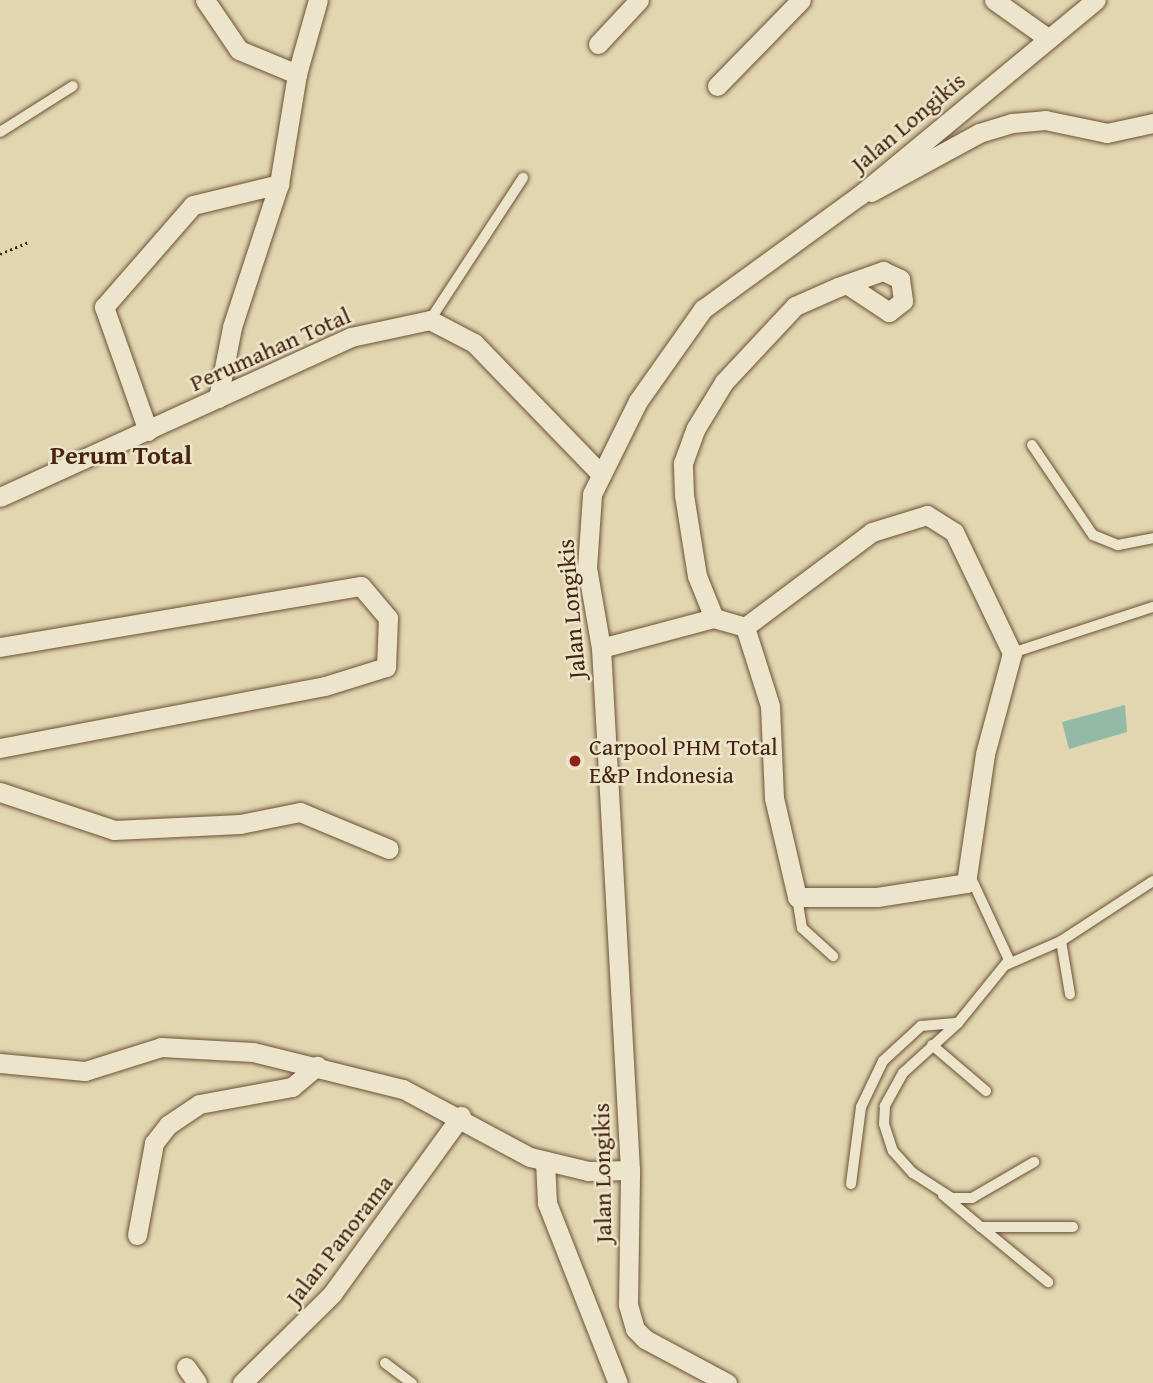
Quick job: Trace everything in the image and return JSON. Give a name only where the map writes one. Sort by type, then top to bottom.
[{"type":"street","points":[[205,0],[239,50],[297,74]]},
{"type":"street","points":[[218,398],[232,327],[279,184],[297,74],[318,0]]},
{"type":"street","points":[[598,44],[639,0]]},
{"type":"street","points":[[717,86],[802,0]]},
{"type":"street","points":[[994,0],[1046,37]]},
{"type":"street","name":"Jalan Longikis","points":[[727,1383],[680,1362],[635,1329],[628,1304],[630,1170],[601,648],[587,568],[588,516],[600,474],[638,401],[703,309],[859,195],[1046,37],[1096,0]]},
{"type":"street","points":[[859,195],[888,187],[979,133],[1012,123],[1045,120],[1107,133],[1153,123]]},
{"type":"street","points":[[148,430],[104,307],[193,205],[279,184]]},
{"type":"street","points":[[714,618],[697,576],[684,495],[683,463],[696,428],[769,329],[795,306],[848,285]]},
{"type":"street","points":[[430,320],[474,344],[600,474]]},
{"type":"street","name":"Perumahan Total","points":[[0,497],[351,337],[430,320]]},
{"type":"street","points":[[927,515],[954,532],[1012,653],[985,754],[971,878],[916,893],[797,897],[774,798],[770,706],[745,628],[872,532],[927,515]]},
{"type":"street","points":[[0,647],[361,586],[388,618],[386,667],[325,686],[0,748]]},
{"type":"street","points":[[601,648],[714,618],[745,628]]},
{"type":"street","points":[[0,792],[114,830],[240,824],[300,811],[389,849]]},
{"type":"street","points":[[0,1063],[85,1071],[181,1045],[317,1066],[403,1089],[461,1116],[509,1147],[545,1161],[588,1171],[630,1170]]},
{"type":"street","points":[[137,1235],[154,1143],[168,1125],[199,1104],[292,1087],[317,1066]]},
{"type":"street","name":"Jalan Panorama","points":[[242,1383],[332,1294],[461,1116]]},
{"type":"street","points":[[545,1161],[547,1203],[618,1383]]},
{"type":"lane","points":[[0,132],[73,86]]},
{"type":"lane","points":[[430,320],[523,178]]},
{"type":"lane","points":[[1032,445],[1093,535],[1118,545],[1153,538]]},
{"type":"lane","points":[[1012,653],[1153,607]]},
{"type":"lane","points":[[971,878],[999,930],[1006,965]]},
{"type":"lane","points":[[1048,1282],[893,1151],[884,1124],[892,1091],[932,1045],[958,1023],[1006,965],[1061,941],[1153,881]]},
{"type":"lane","points":[[797,897],[802,929],[833,956]]},
{"type":"lane","points":[[1061,941],[1070,994]]},
{"type":"lane","points":[[851,1184],[861,1107],[883,1061],[921,1026],[958,1023]]},
{"type":"lane","points":[[932,1045],[986,1091]]},
{"type":"lane","points":[[942,1194],[972,1198],[1034,1162]]},
{"type":"lane","points":[[981,1227],[1073,1227]]},
{"type":"lane","points":[[385,1363],[412,1383]]},
{"type":"path","points":[[0,254],[28,242]]},
{"type":"shaded area","points":[[1125,705],[1127,732],[1069,749],[1062,722]]},
{"type":"place","name":"Carpool PHM Total E&P Indonesia","points":[[575,761]]},
{"type":"district","name":"Perum Total","points":[[121,455]]}]
